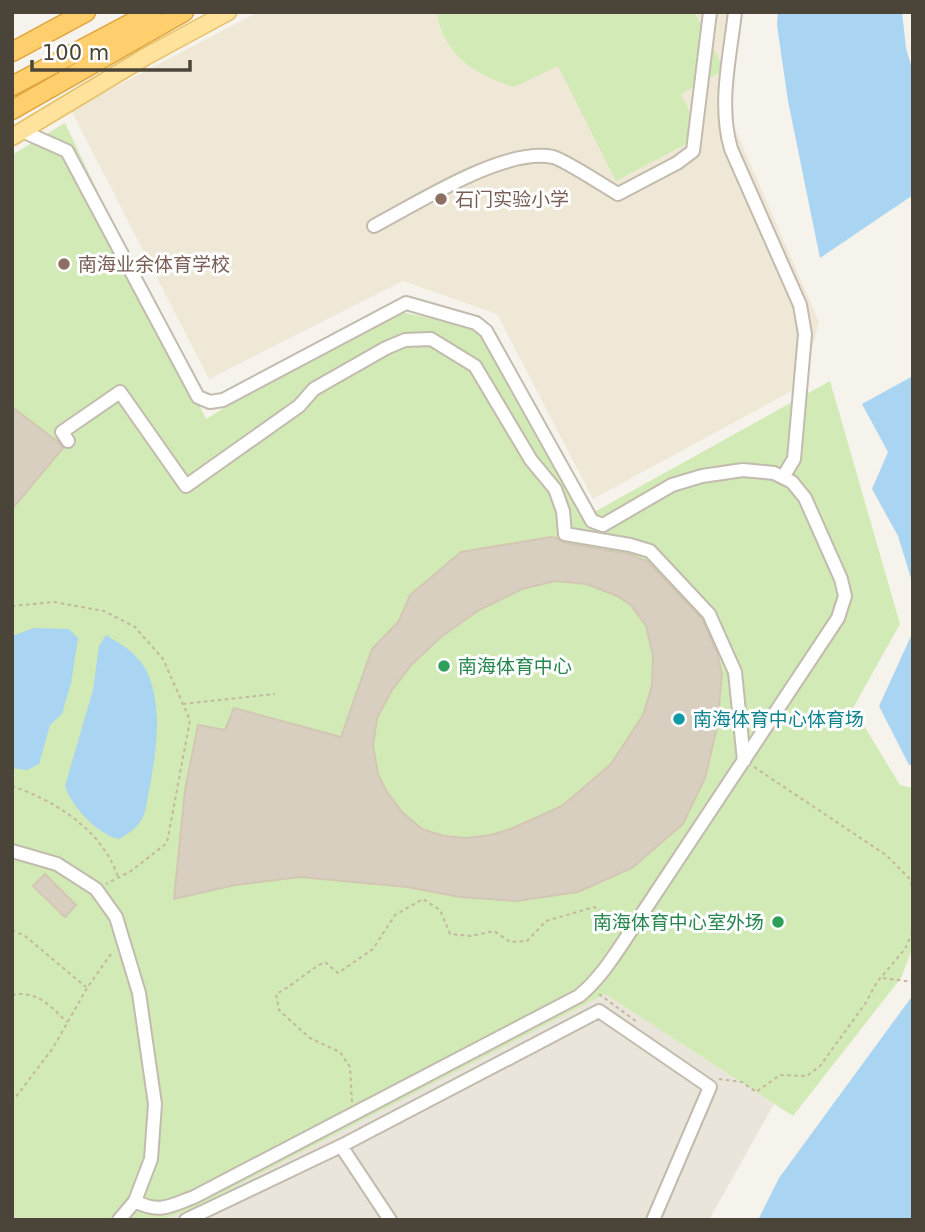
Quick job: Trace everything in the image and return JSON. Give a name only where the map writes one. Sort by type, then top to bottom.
[{"type":"highway","points":[[12,52],[86,12]]},
{"type":"highway","points":[[12,86],[152,12]]},
{"type":"highway","points":[[12,110],[184,12]]},
{"type":"main road","points":[[17,134],[145,57],[228,12]]},
{"type":"street","points":[[374,226],[485,169],[521,157],[554,157],[618,194],[677,163],[693,151],[710,12]]},
{"type":"street","points":[[735,12],[724,104],[724,127],[730,149],[800,305],[805,334],[794,458],[783,477]]},
{"type":"street","points":[[17,134],[67,151],[198,397],[209,402],[223,400],[406,303],[476,323],[486,331],[592,521],[603,525],[672,485],[702,476],[743,470],[774,472],[792,482],[806,498],[841,579],[845,596],[838,618],[606,968],[590,987],[579,996],[194,1196],[163,1209],[146,1206],[135,1200]]},
{"type":"street","points":[[68,441],[62,432],[120,392],[186,486],[299,406],[314,389],[333,377],[405,340],[431,339],[475,366],[531,460],[555,489],[563,511],[565,534],[650,551],[709,614],[735,671],[744,761]]},
{"type":"street","points":[[12,851],[57,864],[96,889],[116,917],[139,993],[155,1104],[151,1159],[135,1200],[118,1220]]},
{"type":"street","points":[[186,1220],[341,1146],[599,1011],[710,1087],[653,1220]]},
{"type":"street","points":[[341,1146],[390,1220]]},
{"type":"path","points":[[12,601],[14,605],[54,602],[104,611],[135,627],[163,659],[190,720],[167,843],[119,878],[113,860],[86,828],[40,795],[12,786]]},
{"type":"path","points":[[182,704],[275,694]]},
{"type":"path","points":[[744,761],[886,855],[909,878],[913,889]]},
{"type":"path","points":[[350,1115],[350,1067],[345,1059],[340,1052],[310,1038],[279,1010],[276,994],[294,985],[312,968],[326,962],[338,973],[373,949],[396,915],[424,899],[440,910],[450,934],[471,936],[494,931],[510,942],[527,941],[546,921],[594,907],[632,929]]},
{"type":"path","points":[[12,930],[25,936],[87,988]]},
{"type":"path","points":[[709,1075],[720,1080],[742,1082],[756,1092],[780,1075],[807,1076],[820,1066],[866,1004],[881,978],[905,949],[913,931]]},
{"type":"path","points":[[12,1102],[53,1048],[87,988],[122,939]]},
{"type":"path","points":[[881,978],[913,982]]},
{"type":"path","points":[[590,987],[644,1027]]},
{"type":"path","points":[[12,995],[25,993],[44,999],[67,1023]]},
{"type":"shaded area","name":"石门实验小学","points":[[258,12],[741,12],[730,117],[819,322],[801,386],[593,499],[497,314],[403,281],[209,379],[71,110]]},
{"type":"shaded area","points":[[605,994],[774,1104],[709,1220],[144,1220]]},
{"type":"green space","points":[[437,12],[694,12],[725,70],[681,94],[701,136],[616,181],[558,66],[514,87],[486,76],[463,61],[454,51],[440,27]]},
{"type":"green space","name":"南海体育中心","points":[[65,123],[206,419],[384,308],[491,332],[587,516],[830,381],[900,624],[853,708],[900,785],[913,788],[913,947],[901,978],[793,1116],[605,994],[192,1209],[161,1220],[12,1220],[12,155]]},
{"type":"water","points":[[778,12],[902,12],[906,48],[913,72],[913,195],[820,258],[788,101],[777,25]]},
{"type":"water","points":[[913,376],[913,585],[898,536],[872,489],[888,452],[862,404]]},
{"type":"water","points":[[913,622],[913,765],[909,765],[879,706],[911,636]]},
{"type":"water","points":[[34,628],[69,629],[78,638],[71,683],[62,714],[50,725],[39,764],[27,770],[12,768],[12,636]]},
{"type":"water","points":[[106,635],[128,650],[146,670],[152,684],[157,714],[154,761],[145,811],[136,827],[119,839],[103,832],[86,819],[65,786],[93,690],[99,646]]},
{"type":"water","points":[[913,995],[913,1220],[758,1220],[779,1178]]},
{"type":"building","points":[[12,407],[63,448],[12,509]]},
{"type":"building","name":"南海体育中心体育场","points":[[551,537],[564,543],[628,554],[647,561],[702,619],[717,653],[722,674],[717,727],[705,778],[683,824],[632,868],[578,892],[516,901],[460,897],[407,887],[300,877],[235,885],[174,899],[185,790],[198,725],[225,730],[234,708],[341,737],[372,649],[399,621],[410,595],[461,552]],"holes":[[[555,581],[587,584],[631,605],[646,626],[653,655],[652,686],[643,715],[611,764],[562,806],[513,828],[491,835],[466,838],[444,836],[422,829],[403,813],[387,792],[378,774],[373,746],[377,718],[392,690],[412,664],[441,637],[479,610],[522,589]]]},
{"type":"building","points":[[45,874],[76,905],[65,917],[33,886]]},
{"type":"place","name":"石门实验小学","points":[[441,199]]},
{"type":"place","name":"南海业余体育学校","points":[[64,264]]},
{"type":"place","name":"南海体育中心","points":[[444,666]]},
{"type":"place","name":"南海体育中心体育场","points":[[679,719]]},
{"type":"place","name":"南海体育中心室外场","points":[[778,922]]}]
